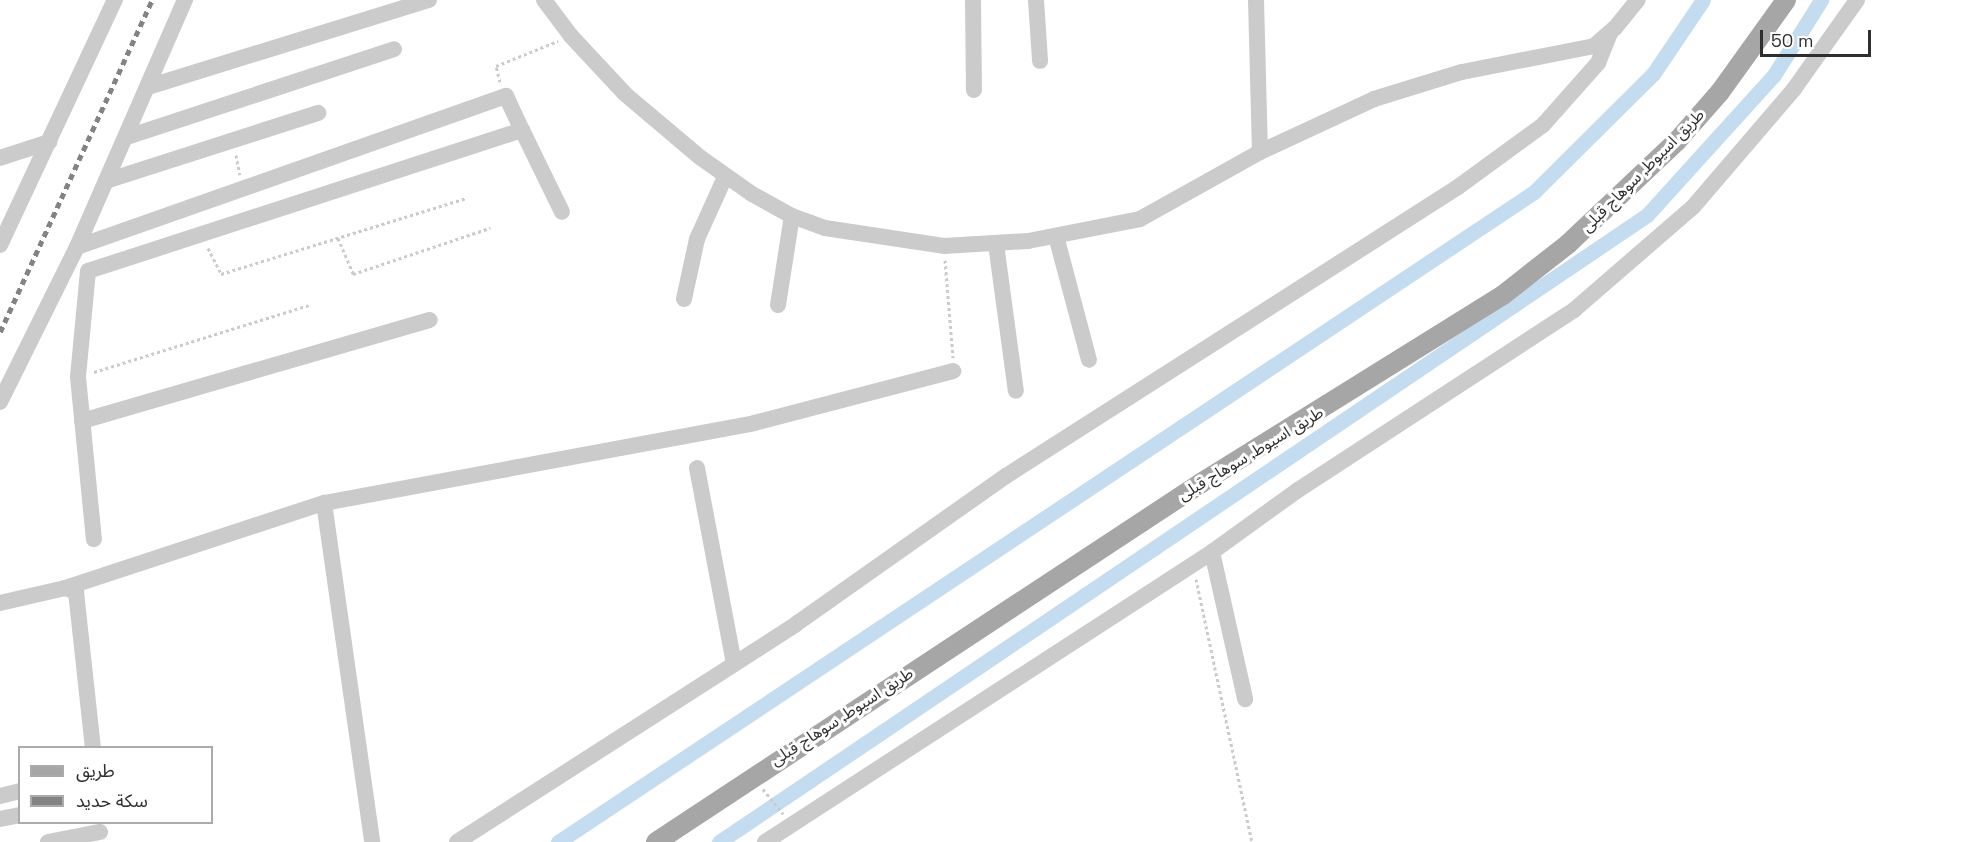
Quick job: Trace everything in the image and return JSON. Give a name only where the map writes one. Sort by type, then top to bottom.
[{"type":"main road","name":"طريق اسيوط, سوهاج قبلى","points":[[656,842],[1201,483],[1503,295],[1608,209],[1677,141],[1720,92],[1786,0]]},
{"type":"street","points":[[0,245],[6,223],[50,142],[116,0]]},
{"type":"street","points":[[0,402],[83,244],[106,181],[151,86],[185,0]]},
{"type":"street","points":[[151,86],[429,0]]},
{"type":"street","points":[[544,0],[571,36],[625,94],[725,177],[792,216],[867,236],[945,246],[996,244],[1056,236],[1140,219],[1260,152],[1395,91],[1462,72],[1584,50],[1610,33],[1638,0]]},
{"type":"street","points":[[973,0],[974,90]]},
{"type":"street","points":[[1036,0],[1040,60]]},
{"type":"street","points":[[1257,0],[1260,152]]},
{"type":"street","points":[[765,842],[1192,566],[1298,490],[1500,360],[1614,279],[1693,207],[1739,155],[1794,89],[1857,0]]},
{"type":"street","points":[[457,842],[837,597],[1006,476],[1458,187],[1543,125],[1598,63],[1610,33]]},
{"type":"street","points":[[127,137],[394,49]]},
{"type":"street","points":[[83,244],[506,96],[562,212]]},
{"type":"street","points":[[106,181],[318,112]]},
{"type":"street","points":[[88,271],[205,231],[522,130]]},
{"type":"street","points":[[0,158],[50,142]]},
{"type":"street","points":[[684,298],[685,282],[700,230],[725,177]]},
{"type":"street","points":[[778,305],[792,216]]},
{"type":"street","points":[[1056,236],[1089,360]]},
{"type":"street","points":[[83,244],[88,271],[78,377],[94,539]]},
{"type":"street","points":[[996,244],[1016,391]]},
{"type":"street","points":[[82,421],[430,320]]},
{"type":"street","points":[[0,603],[65,588],[324,503],[754,423],[953,371]]},
{"type":"street","points":[[697,468],[734,663]]},
{"type":"street","points":[[324,503],[372,842]]},
{"type":"street","points":[[1212,552],[1245,699]]},
{"type":"street","points":[[65,588],[76,592],[93,746]]},
{"type":"street","points":[[0,796],[18,792]]},
{"type":"street","points":[[0,819],[18,815]]},
{"type":"street","points":[[48,842],[100,832]]},
{"type":"path","points":[[495,68],[571,36]]},
{"type":"path","points":[[233,141],[242,189]]},
{"type":"path","points":[[205,231],[209,251],[221,274],[466,198]]},
{"type":"path","points":[[338,238],[353,274],[490,228]]},
{"type":"path","points":[[945,246],[953,371]]},
{"type":"path","points":[[78,377],[309,305]]},
{"type":"path","points":[[1192,566],[1252,842]]},
{"type":"path","points":[[769,796],[786,819]]},
{"type":"waterway","points":[[558,842],[1534,192],[1653,74],[1703,0]]},
{"type":"waterway","points":[[719,842],[1647,215],[1774,75],[1821,0]]},
{"type":"railway","points":[[0,332],[152,0]]}]
